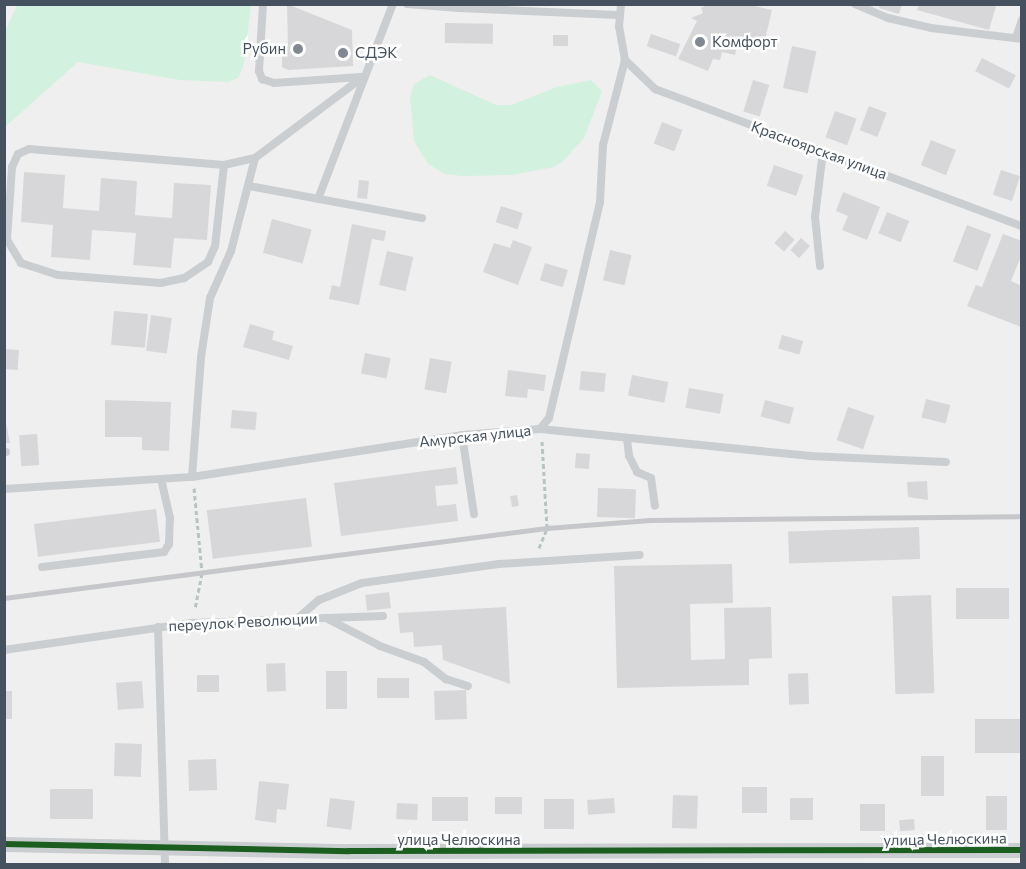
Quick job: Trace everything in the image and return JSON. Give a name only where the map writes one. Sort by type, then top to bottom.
[{"type":"street","name":"улица Челюскина","points":[[4,844],[650,853],[1022,850]]},
{"type":"lane","points":[[263,4],[259,71],[262,79],[273,83],[363,77]]},
{"type":"lane","points":[[318,199],[393,4]]},
{"type":"lane","points":[[407,4],[618,15]]},
{"type":"lane","points":[[540,429],[549,418],[600,202],[603,145],[625,60],[618,15],[621,4]]},
{"type":"lane","points":[[855,4],[888,18],[948,32],[1019,39],[1022,20]]},
{"type":"lane","name":"Красноярская улица","points":[[625,60],[655,89],[1022,226]]},
{"type":"lane","points":[[224,165],[215,246],[208,262],[184,278],[161,283],[58,275],[21,263],[7,240],[12,166],[18,154],[29,148],[224,165],[255,158],[363,77]]},
{"type":"lane","points":[[820,266],[815,217],[823,151]]},
{"type":"lane","points":[[192,477],[201,357],[210,298],[231,251],[255,158]]},
{"type":"lane","points":[[249,186],[422,218]]},
{"type":"lane","name":"Амурская улица","points":[[4,489],[192,477],[462,435],[540,429],[809,456],[946,462]]},
{"type":"lane","points":[[462,435],[474,514]]},
{"type":"lane","points":[[627,439],[629,456],[637,472],[651,478],[655,507]]},
{"type":"lane","points":[[42,567],[164,552],[169,544],[170,518],[161,480]]},
{"type":"lane","points":[[298,618],[319,600],[362,583],[530,563],[640,555]]},
{"type":"lane","points":[[326,618],[383,616]]},
{"type":"lane","name":"переулок Революции","points":[[4,650],[192,623],[326,618],[380,646],[424,662],[446,679],[468,686]]},
{"type":"lane","points":[[159,627],[165,864]]},
{"type":"path","points":[[530,563],[547,528],[546,469],[540,429]]},
{"type":"path","points":[[192,477],[202,573],[192,623]]},
{"type":"green space","points":[[18,4],[251,4],[244,63],[239,77],[229,82],[180,80],[78,62],[5,127],[5,31]]},
{"type":"green space","points":[[430,75],[496,105],[511,105],[557,87],[591,80],[602,91],[584,138],[563,161],[554,167],[512,175],[462,176],[445,174],[428,164],[414,141],[410,97],[414,84]]},
{"type":"building","points":[[287,4],[352,30],[353,66],[288,70],[282,67],[282,47],[288,47]]},
{"type":"building","points":[[709,4],[746,4],[772,10],[764,44],[739,39],[735,55],[722,52],[720,60],[713,59],[708,71],[678,59],[697,21],[691,18],[703,13],[701,8]]},
{"type":"building","points":[[880,4],[902,4],[899,14],[879,8]]},
{"type":"building","points":[[919,4],[992,4],[996,6],[989,30],[917,10]]},
{"type":"building","points":[[445,23],[493,24],[493,44],[445,43]]},
{"type":"building","points":[[651,34],[680,44],[676,56],[647,46]]},
{"type":"building","points":[[553,35],[568,35],[568,46],[553,46]]},
{"type":"building","points":[[792,46],[816,51],[808,93],[783,88]]},
{"type":"building","points":[[982,58],[1016,75],[1009,89],[975,71]]},
{"type":"building","points":[[753,80],[769,85],[760,117],[743,112]]},
{"type":"building","points":[[869,106],[887,113],[877,137],[860,130]]},
{"type":"building","points":[[835,111],[857,119],[847,145],[825,137]]},
{"type":"building","points":[[662,122],[683,130],[674,151],[654,143]]},
{"type":"building","points":[[931,140],[956,150],[946,175],[921,165]]},
{"type":"building","points":[[774,165],[803,175],[796,196],[767,186]]},
{"type":"building","points":[[1001,170],[1020,176],[1012,201],[993,195]]},
{"type":"building","points":[[24,172],[65,175],[63,208],[99,211],[101,178],[137,181],[135,215],[172,218],[174,183],[211,185],[207,240],[174,238],[171,268],[133,265],[136,233],[92,230],[90,260],[51,257],[53,225],[21,222]]},
{"type":"building","points":[[359,180],[369,181],[367,199],[357,198]]},
{"type":"building","points":[[843,192],[880,207],[867,240],[842,230],[848,216],[836,211]]},
{"type":"building","points":[[501,206],[523,213],[518,229],[496,222]]},
{"type":"building","points":[[887,212],[909,221],[901,242],[878,233]]},
{"type":"building","points":[[272,219],[312,230],[303,263],[263,253]]},
{"type":"building","points":[[352,224],[386,231],[384,241],[372,239],[359,305],[329,299],[332,285],[340,287]]},
{"type":"building","points":[[967,225],[991,234],[977,271],[953,261]]},
{"type":"building","points":[[785,231],[795,240],[784,252],[774,243]]},
{"type":"building","points":[[1003,234],[1022,241],[1022,254],[1011,281],[1022,286],[1021,327],[967,306],[976,285],[982,287]]},
{"type":"building","points":[[801,238],[810,246],[799,258],[790,250]]},
{"type":"building","points":[[513,240],[532,247],[518,285],[483,272],[494,243],[510,248]]},
{"type":"building","points":[[610,250],[631,255],[624,285],[603,280]]},
{"type":"building","points":[[387,251],[413,257],[405,291],[379,285]]},
{"type":"building","points":[[545,263],[568,270],[563,287],[540,280]]},
{"type":"building","points":[[114,311],[148,314],[145,348],[111,345]]},
{"type":"building","points":[[151,315],[172,318],[167,354],[146,351]]},
{"type":"building","points":[[250,324],[274,331],[272,340],[293,346],[289,360],[243,347]]},
{"type":"building","points":[[782,335],[803,341],[799,355],[778,348]]},
{"type":"building","points":[[4,349],[19,350],[18,370],[4,369]]},
{"type":"building","points":[[365,353],[391,358],[387,379],[361,374]]},
{"type":"building","points":[[430,358],[452,362],[446,393],[424,390]]},
{"type":"building","points":[[508,370],[546,375],[544,391],[528,389],[527,398],[505,396]]},
{"type":"building","points":[[581,371],[606,373],[604,392],[579,390]]},
{"type":"building","points":[[632,375],[668,382],[664,403],[628,396]]},
{"type":"building","points":[[689,388],[723,394],[720,414],[686,408]]},
{"type":"building","points":[[926,399],[950,405],[946,423],[921,417]]},
{"type":"building","points":[[105,400],[171,402],[169,451],[142,450],[142,437],[105,437]]},
{"type":"building","points":[[765,400],[794,408],[790,424],[761,416]]},
{"type":"building","points":[[848,407],[874,416],[863,449],[837,440]]},
{"type":"building","points":[[232,410],[257,412],[255,430],[230,428]]},
{"type":"building","points":[[4,412],[10,443],[4,443]]},
{"type":"building","points":[[37,434],[39,465],[21,466],[19,435]]},
{"type":"building","points":[[576,453],[590,454],[589,469],[575,468]]},
{"type":"building","points":[[456,467],[458,484],[435,486],[437,506],[456,504],[458,521],[341,536],[334,483]]},
{"type":"building","points":[[927,481],[928,500],[908,497],[907,482]]},
{"type":"building","points":[[598,488],[636,489],[635,518],[597,517]]},
{"type":"building","points":[[517,495],[519,506],[512,507],[510,496]]},
{"type":"building","points":[[306,498],[312,547],[213,559],[207,510]]},
{"type":"building","points":[[156,509],[160,542],[38,557],[34,524]]},
{"type":"building","points":[[919,527],[920,559],[789,564],[788,532]]},
{"type":"building","points":[[732,564],[733,603],[690,604],[691,660],[725,659],[724,608],[771,607],[772,658],[749,659],[749,685],[617,688],[614,566]]},
{"type":"building","points":[[956,588],[1009,588],[1009,619],[956,619]]},
{"type":"building","points":[[389,592],[391,608],[367,611],[365,595]]},
{"type":"building","points":[[931,595],[934,693],[895,694],[892,596]]},
{"type":"building","points":[[506,607],[510,684],[443,660],[442,645],[414,647],[413,632],[400,633],[398,613]]},
{"type":"building","points":[[285,663],[286,691],[267,692],[266,664]]},
{"type":"building","points":[[326,671],[347,671],[347,709],[326,709]]},
{"type":"building","points":[[808,673],[809,704],[789,705],[788,674]]},
{"type":"building","points":[[197,675],[219,675],[219,692],[197,692]]},
{"type":"building","points":[[377,678],[409,678],[409,698],[377,698]]},
{"type":"building","points":[[142,681],[144,708],[118,710],[116,683]]},
{"type":"building","points":[[466,690],[467,719],[435,720],[434,691]]},
{"type":"building","points":[[4,691],[12,691],[12,719],[4,719]]},
{"type":"building","points":[[975,719],[1022,719],[1022,753],[975,753]]},
{"type":"building","points":[[115,743],[142,744],[141,777],[114,776]]},
{"type":"building","points":[[921,756],[944,756],[944,796],[921,796]]},
{"type":"building","points":[[216,759],[217,790],[189,791],[188,760]]},
{"type":"building","points":[[259,781],[289,784],[286,810],[277,809],[276,823],[255,820]]},
{"type":"building","points":[[742,787],[767,787],[767,813],[742,813]]},
{"type":"building","points":[[50,789],[93,789],[93,819],[50,819]]},
{"type":"building","points":[[673,795],[698,796],[697,829],[672,828]]},
{"type":"building","points":[[986,796],[1007,796],[1007,830],[986,830]]},
{"type":"building","points":[[432,797],[468,797],[468,821],[432,821]]},
{"type":"building","points":[[495,797],[522,797],[522,814],[495,814]]},
{"type":"building","points":[[330,798],[355,801],[351,830],[326,827]]},
{"type":"building","points":[[614,798],[615,813],[588,815],[587,800]]},
{"type":"building","points":[[790,798],[813,798],[813,820],[790,820]]},
{"type":"building","points":[[544,799],[574,799],[574,829],[544,829]]},
{"type":"building","points":[[397,803],[418,804],[417,820],[396,819]]},
{"type":"building","points":[[860,804],[885,804],[885,831],[860,831]]},
{"type":"building","points":[[914,819],[915,830],[900,831],[899,820]]},
{"type":"railway","points":[[4,598],[547,528],[650,520],[1022,516]]},
{"type":"cycle path","points":[[4,844],[349,851],[1022,850]]},
{"type":"place","name":"Комфорт","points":[[700,42]]},
{"type":"place","name":"Рубин","points":[[298,49]]},
{"type":"place","name":"СДЭК","points":[[343,53]]}]
